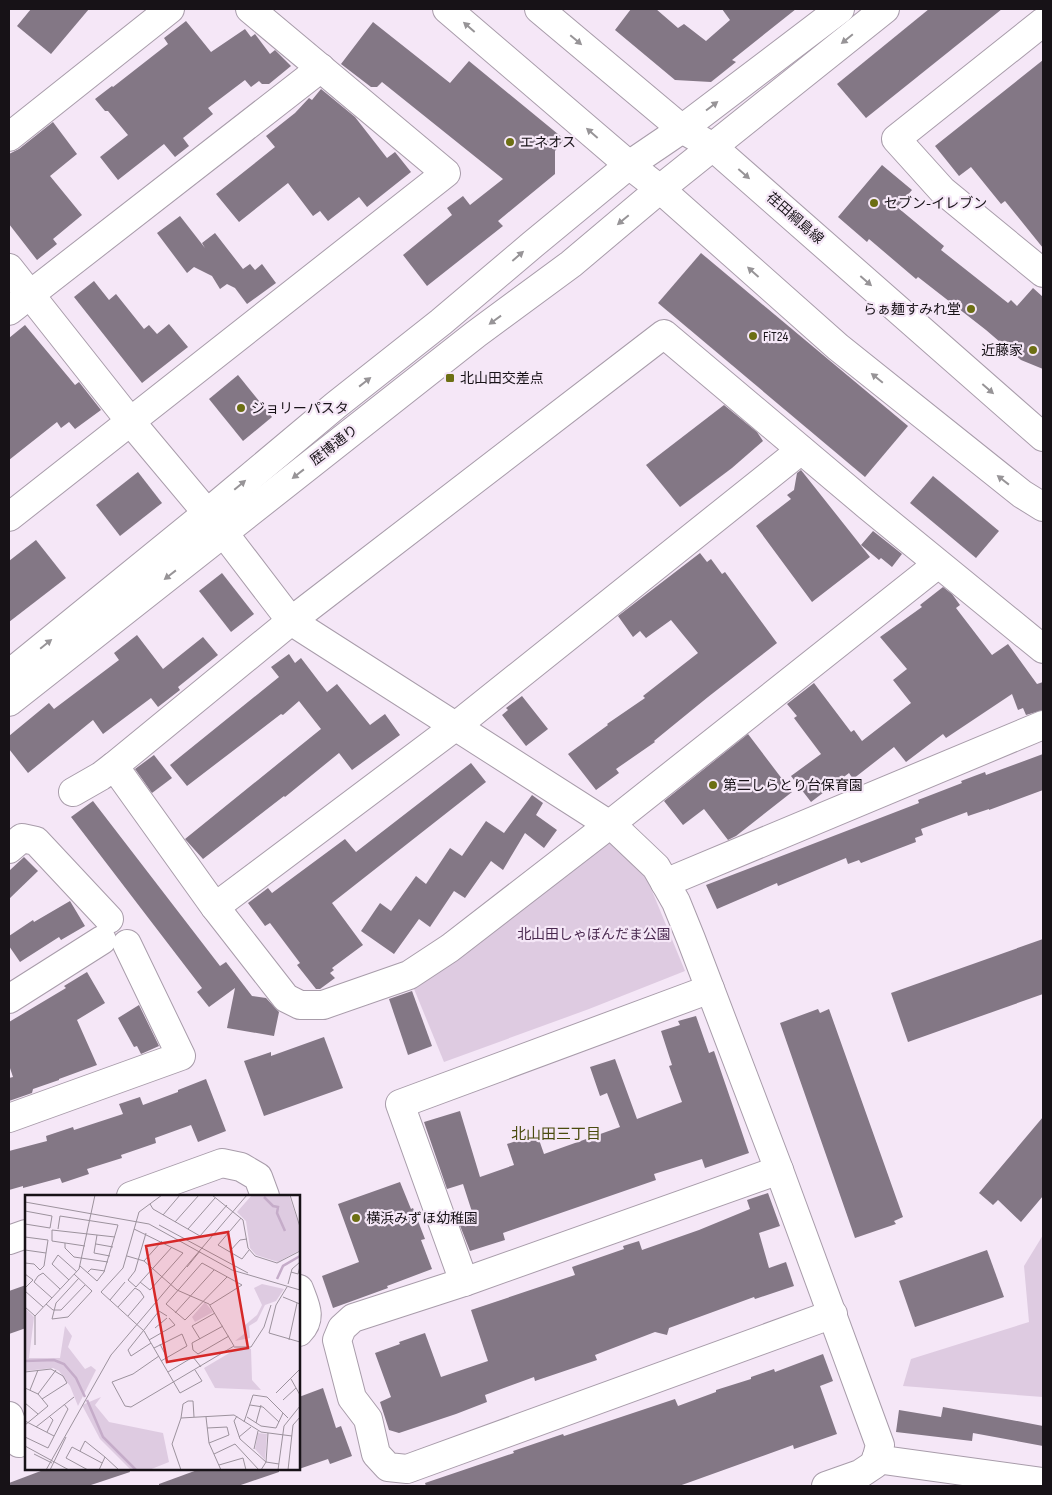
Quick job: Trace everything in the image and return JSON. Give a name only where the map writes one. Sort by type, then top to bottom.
[{"type":"street","points":[[9,137],[170,9]]},
{"type":"street","points":[[9,517],[446,173],[250,9]]},
{"type":"street","points":[[447,9],[629,165],[660,189],[838,347],[1014,488],[1043,508]]},
{"type":"street","name":"荏田綱島線","points":[[539,9],[682,129],[713,147],[1043,437]]},
{"type":"street","name":"歴博通り","points":[[9,702],[215,523],[336,405],[441,322],[629,165],[682,129],[840,9]]},
{"type":"street","name":"歴博通り","points":[[9,674],[571,264],[660,189],[885,9]]},
{"type":"street","points":[[1038,261],[942,190],[896,140],[1043,22]]},
{"type":"street","points":[[9,311],[321,68]]},
{"type":"street","points":[[9,268],[130,421],[215,523],[291,621],[610,825],[656,868],[676,902],[710,989],[833,1314],[880,1445],[875,1464],[860,1474],[826,1486]]},
{"type":"street","points":[[73,792],[114,766],[291,621],[664,334],[938,564],[1043,649]]},
{"type":"street","points":[[215,907],[456,726],[801,450]]},
{"type":"street","points":[[114,766],[215,907],[286,998],[300,1005],[323,1005],[409,975],[450,948],[610,825],[938,564]]},
{"type":"street","points":[[665,883],[1043,726]]},
{"type":"street","points":[[9,849],[22,838],[36,841],[113,935],[181,1056],[9,1118]]},
{"type":"street","points":[[9,999],[113,935]]},
{"type":"street","points":[[464,1282],[400,1104],[710,989]]},
{"type":"street","points":[[134,1195],[222,1164],[241,1167],[258,1177],[265,1195]]},
{"type":"street","points":[[779,1170],[464,1282],[352,1318],[342,1328],[337,1340],[352,1398],[368,1419],[376,1454],[388,1467],[407,1469],[833,1314]]},
{"type":"street","points":[[9,1240],[25,1234]]},
{"type":"street","points":[[300,1292],[307,1312],[305,1326],[300,1331]]},
{"type":"street","points":[[9,1416],[18,1443]]},
{"type":"street","points":[[876,1459],[1043,1482]]},
{"type":"green space","name":"北山田しゃぼんだま公園","points":[[608,835],[623,849],[648,881],[685,971],[589,1009],[444,1062],[412,984]]},
{"type":"green space","points":[[1043,1235],[1043,1397],[903,1386],[911,1359],[1029,1322],[1024,1266]]},
{"type":"building","points":[[31,9],[89,9],[51,54],[17,26]]},
{"type":"building","points":[[631,9],[656,9],[678,28],[684,24],[706,41],[730,20],[722,9],[796,9],[732,60],[736,62],[711,82],[675,80],[615,30]]},
{"type":"building","points":[[929,9],[1002,9],[866,118],[837,84]]},
{"type":"building","points":[[186,21],[211,52],[245,29],[251,37],[255,34],[270,54],[275,50],[291,66],[269,84],[262,84],[259,81],[251,87],[245,80],[208,108],[213,114],[183,138],[189,146],[175,157],[164,144],[118,180],[100,157],[128,135],[95,99],[168,44],[164,38]]},
{"type":"building","points":[[373,22],[450,83],[469,61],[564,139],[555,151],[555,174],[498,221],[503,226],[427,286],[403,255],[452,215],[447,208],[463,196],[470,205],[503,179],[382,82],[377,87],[371,87],[341,64]]},
{"type":"building","points":[[1043,60],[1043,248],[1005,201],[1001,204],[971,167],[959,176],[935,146]]},
{"type":"building","points":[[321,89],[355,117],[387,158],[395,152],[411,172],[367,207],[359,197],[328,221],[320,211],[313,216],[288,183],[239,222],[216,194],[275,147],[266,136],[295,113],[309,98],[312,100]]},
{"type":"building","points":[[53,122],[77,154],[50,176],[82,215],[53,239],[57,244],[37,260],[9,224],[9,154],[19,149]]},
{"type":"building","points":[[882,165],[912,190],[897,207],[944,246],[941,250],[1008,303],[1011,300],[1017,306],[1033,288],[1043,297],[1043,369],[1021,360],[986,330],[918,277],[916,279],[869,239],[867,242],[838,217]]},
{"type":"building","points":[[180,216],[205,248],[202,243],[215,233],[243,269],[250,264],[255,270],[262,264],[276,283],[247,304],[235,288],[227,284],[220,289],[212,276],[194,267],[187,273],[157,233]]},
{"type":"building","points":[[701,253],[908,426],[865,477],[658,303]]},
{"type":"building","points":[[94,281],[109,300],[116,294],[144,329],[149,325],[157,334],[169,324],[188,347],[142,383],[74,297]]},
{"type":"building","points":[[25,325],[75,385],[79,382],[101,410],[75,429],[69,422],[61,428],[57,422],[9,460],[9,338]]},
{"type":"building","name":"ジョリーパスタ","points":[[238,375],[272,417],[243,441],[209,399]]},
{"type":"building","points":[[724,405],[757,432],[763,441],[732,468],[680,507],[646,465]]},
{"type":"building","points":[[801,470],[870,557],[812,602],[756,526],[791,499],[787,495],[794,490],[797,473]]},
{"type":"building","points":[[138,472],[162,503],[120,536],[96,505]]},
{"type":"building","points":[[933,476],[999,531],[976,558],[910,503]]},
{"type":"building","points":[[873,531],[902,554],[892,567],[881,558],[879,560],[861,545]]},
{"type":"building","points":[[36,540],[66,578],[9,622],[9,561]]},
{"type":"building","points":[[700,553],[707,562],[711,559],[722,574],[725,572],[777,643],[708,697],[655,742],[616,769],[619,773],[596,790],[568,754],[645,698],[643,696],[698,653],[671,620],[646,638],[640,631],[633,637],[618,616]]},
{"type":"building","points":[[222,573],[254,614],[231,632],[199,591]]},
{"type":"building","points":[[943,587],[952,594],[960,605],[956,608],[992,655],[1008,644],[1037,684],[1043,682],[1043,710],[1026,715],[1023,708],[1018,710],[1012,694],[946,738],[943,734],[906,762],[894,747],[853,779],[849,773],[811,802],[791,776],[821,754],[794,718],[797,716],[787,704],[814,683],[851,732],[854,730],[862,741],[911,703],[893,680],[907,669],[880,637],[922,607],[920,605]]},
{"type":"building","points":[[137,635],[163,669],[203,637],[218,655],[178,687],[180,690],[158,707],[151,698],[103,734],[93,720],[28,773],[9,749],[9,736],[49,703],[54,709],[119,660],[114,653]]},
{"type":"building","points":[[289,654],[295,663],[301,658],[327,692],[337,684],[370,725],[385,714],[400,735],[352,770],[339,753],[285,797],[203,859],[185,839],[321,729],[299,701],[187,786],[170,765],[279,677],[271,667]]},
{"type":"building","points":[[522,696],[548,729],[526,746],[502,715],[508,710],[506,708]]},
{"type":"building","points":[[748,734],[792,792],[736,836],[728,840],[704,809],[683,825],[664,801]]},
{"type":"building","points":[[1043,754],[1043,790],[989,810],[968,816],[967,812],[921,829],[923,835],[915,838],[916,842],[861,863],[859,860],[848,864],[846,858],[778,886],[777,883],[717,909],[706,885],[919,803],[918,800],[962,783],[961,781],[985,772],[986,775]]},
{"type":"building","points":[[154,755],[172,778],[152,793],[135,769]]},
{"type":"building","points":[[471,763],[486,782],[332,903],[363,945],[332,968],[334,970],[330,973],[335,978],[320,989],[316,989],[297,965],[300,963],[270,923],[265,926],[248,903],[268,888],[272,893],[345,839],[356,852]]},
{"type":"building","points":[[532,795],[543,803],[536,815],[557,830],[544,848],[525,833],[503,870],[491,861],[465,898],[454,891],[430,927],[419,919],[394,954],[361,931],[380,903],[391,911],[416,876],[426,884],[450,848],[462,856],[486,821],[504,833]]},
{"type":"building","points":[[93,801],[220,966],[226,962],[252,996],[266,998],[279,1012],[274,1036],[227,1028],[235,988],[209,1007],[197,992],[202,988],[71,817]]},
{"type":"building","points":[[24,857],[38,871],[9,899],[9,871]]},
{"type":"building","points":[[70,901],[85,926],[61,940],[59,937],[20,962],[9,946],[9,936],[33,920],[34,922]]},
{"type":"building","points":[[1043,939],[1043,994],[908,1042],[891,993]]},
{"type":"building","points":[[87,972],[105,1003],[77,1020],[97,1065],[33,1089],[32,1093],[9,1101],[9,1078],[13,1077],[9,1065],[9,1022],[66,988],[64,986]]},
{"type":"building","points":[[412,991],[432,1046],[408,1055],[389,999]]},
{"type":"building","points":[[139,1005],[159,1046],[141,1054],[137,1046],[134,1047],[118,1018]]},
{"type":"building","points":[[818,1009],[820,1013],[829,1009],[903,1217],[894,1221],[896,1224],[855,1238],[780,1023]]},
{"type":"building","points":[[696,1016],[709,1053],[714,1051],[749,1153],[705,1168],[702,1159],[654,1174],[656,1180],[503,1233],[505,1240],[470,1251],[459,1223],[474,1218],[463,1184],[447,1189],[424,1122],[460,1111],[480,1177],[514,1165],[507,1144],[537,1134],[544,1154],[620,1127],[607,1093],[600,1096],[590,1067],[615,1059],[637,1119],[682,1102],[669,1066],[672,1065],[661,1031],[680,1025],[678,1021]]},
{"type":"building","points":[[324,1037],[343,1088],[264,1116],[244,1061],[271,1052],[271,1056]]},
{"type":"building","points":[[206,1079],[226,1131],[198,1142],[191,1125],[155,1138],[156,1143],[121,1155],[122,1158],[87,1169],[89,1174],[62,1183],[60,1178],[9,1190],[9,1151],[47,1141],[46,1136],[73,1127],[74,1130],[123,1114],[119,1104],[140,1097],[143,1105]]},
{"type":"building","points":[[1043,1117],[1043,1196],[1021,1222],[998,1200],[993,1205],[979,1193]]},
{"type":"building","points":[[400,1182],[425,1239],[421,1240],[432,1269],[387,1286],[388,1288],[333,1308],[322,1276],[359,1262],[338,1204]]},
{"type":"building","points":[[768,1193],[780,1226],[759,1233],[769,1268],[786,1262],[794,1286],[755,1299],[754,1297],[669,1328],[667,1335],[655,1332],[595,1355],[597,1360],[535,1381],[534,1377],[485,1395],[487,1402],[456,1414],[399,1433],[389,1430],[380,1402],[391,1397],[375,1353],[425,1333],[441,1377],[488,1361],[471,1310],[575,1275],[572,1267],[624,1249],[623,1246],[639,1241],[642,1250],[699,1230],[750,1209],[747,1200]]},
{"type":"building","points":[[987,1250],[1004,1297],[915,1327],[899,1281]]},
{"type":"building","points":[[25,1285],[25,1328],[9,1334],[9,1291]]},
{"type":"building","points":[[823,1354],[833,1381],[820,1386],[837,1434],[794,1449],[793,1445],[679,1486],[426,1486],[425,1483],[514,1453],[513,1451],[563,1434],[564,1436],[675,1399],[678,1406],[716,1392],[716,1390],[751,1379],[751,1377],[774,1369],[775,1372]]},
{"type":"building","points":[[323,1388],[336,1428],[341,1426],[352,1456],[330,1464],[328,1459],[300,1469],[300,1397]]},
{"type":"building","points":[[943,1407],[1043,1426],[1043,1446],[973,1433],[972,1441],[896,1432],[899,1410],[941,1417]]},
{"type":"building","points":[[43,1470],[129,1470],[130,1472],[88,1486],[9,1486],[9,1483]]},
{"type":"building","points":[[197,1470],[279,1470],[279,1472],[238,1486],[159,1486],[159,1484]]},
{"type":"place","name":"エネオス","points":[[510,142]]},
{"type":"place","name":"セブン-イレブン","points":[[874,203]]},
{"type":"place","name":"らぁ麺すみれ堂","points":[[971,309]]},
{"type":"place","name":"FiT24","points":[[753,336]]},
{"type":"place","name":"近藤家","points":[[1033,350]]},
{"type":"place","name":"北山田交差点","points":[[450,378]]},
{"type":"place","name":"ジョリーパスタ","points":[[241,408]]},
{"type":"place","name":"第二しらとり台保育園","points":[[713,785]]},
{"type":"place","name":"横浜みずほ幼稚園","points":[[356,1218]]},
{"type":"district","name":"北山田三丁目","points":[[556,1134]]}]
